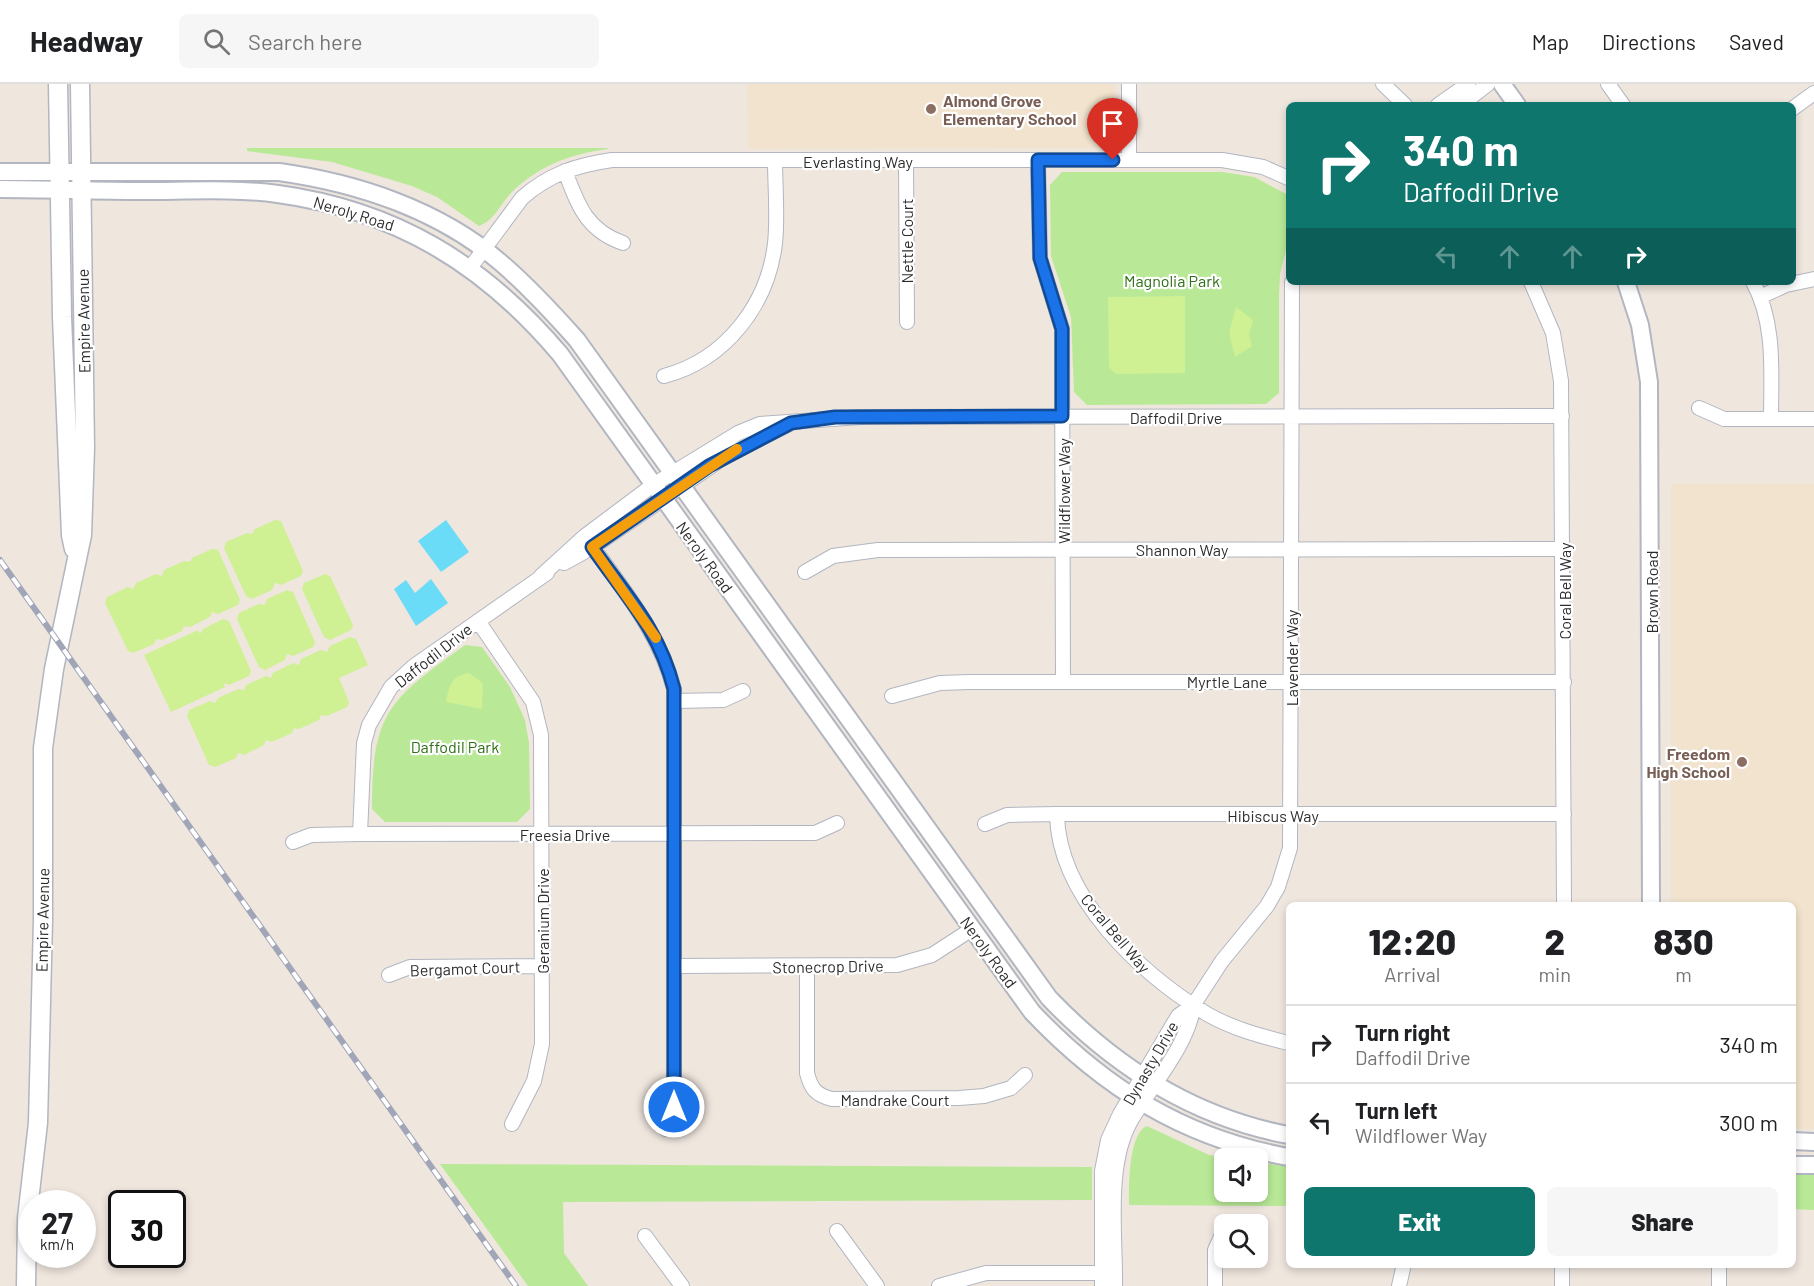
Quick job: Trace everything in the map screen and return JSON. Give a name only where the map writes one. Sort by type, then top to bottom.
[{"type":"main road","name":"Empire Avenue","points":[[58,84],[66,442],[71,535],[76,556]]},
{"type":"main road","name":"Empire Avenue","points":[[26,1286],[27,1218],[38,1123],[43,920],[43,748],[76,556],[82,535],[85,448],[80,84]]},
{"type":"main road","points":[[66,442],[85,448]]},
{"type":"street","points":[[1129,84],[1129,160]]},
{"type":"street","points":[[1383,84],[1402,102]]},
{"type":"street","points":[[1442,102],[1468,84]]},
{"type":"street","points":[[1465,102],[1488,84]]},
{"type":"street","points":[[1502,84],[1515,102]]},
{"type":"street","points":[[1608,84],[1621,102]]},
{"type":"street","points":[[1796,106],[1812,95],[1802,84]]},
{"type":"street","name":"Everlasting Way","points":[[470,268],[522,198],[547,178],[587,164],[612,160],[1222,160],[1263,167],[1286,177]]},
{"type":"street","points":[[664,376],[688,370],[721,347],[747,319],[762,293],[771,268],[775,242],[775,160]]},
{"type":"street","name":"Wildflower Way","points":[[1038,160],[1040,258],[1062,329],[1063,682]]},
{"type":"street","name":"Nettle Court","points":[[906,161],[907,322]]},
{"type":"street","name":"Neroly Road","points":[[0,189],[59,181],[81,171],[279,172],[306,175],[382,196],[420,212],[484,250],[532,291],[578,340],[1049,998],[1084,1034],[1148,1081],[1231,1119],[1286,1133]]},
{"type":"street","points":[[565,171],[583,212],[592,226],[603,236],[622,243]]},
{"type":"street","name":"Neroly Road","points":[[0,172],[59,181],[82,190],[276,194],[328,203],[364,213],[410,231],[470,268],[517,306],[554,346],[1032,1012],[1069,1050],[1137,1100],[1220,1139],[1286,1156]]},
{"type":"street","points":[[1796,283],[1814,279]]},
{"type":"street","name":"Lavender Way","points":[[1194,1004],[1221,961],[1254,925],[1278,887],[1290,848],[1292,285]]},
{"type":"street","name":"Coral Bell Way","points":[[1532,285],[1552,333],[1561,381],[1564,549],[1564,902]]},
{"type":"street","name":"Brown Road","points":[[1627,285],[1640,326],[1649,382],[1651,902]]},
{"type":"street","points":[[1754,285],[1760,297],[1770,338],[1771,419]]},
{"type":"street","points":[[1760,297],[1786,285]]},
{"type":"street","points":[[1699,408],[1724,419],[1814,419]]},
{"type":"street","name":"Daffodil Drive","points":[[360,834],[363,743],[380,704],[404,674],[676,479],[791,423],[835,417],[1562,416]]},
{"type":"street","points":[[589,541],[651,627],[663,652],[675,701],[674,1107],[666,1129]]},
{"type":"street","name":"Shannon Way","points":[[805,572],[833,556],[878,550],[1564,549]]},
{"type":"street","name":"Geranium Drive","points":[[478,621],[521,681],[536,710],[541,735],[541,1057],[534,1081],[512,1124]]},
{"type":"street","name":"Myrtle Lane","points":[[892,696],[940,683],[1564,682]]},
{"type":"street","points":[[675,701],[723,700],[743,691]]},
{"type":"street","name":"Coral Bell Way","points":[[1057,814],[1058,831],[1067,867],[1099,918],[1151,975],[1194,1004],[1238,1028],[1286,1042]]},
{"type":"street","name":"Hibiscus Way","points":[[985,825],[1007,815],[1057,814],[1564,814]]},
{"type":"street","name":"Freesia Drive","points":[[293,842],[311,835],[360,834],[814,833],[837,823]]},
{"type":"street","name":"Stonecrop Drive","points":[[675,966],[897,965],[932,955],[972,929]]},
{"type":"street","name":"Bergamot Court","points":[[389,975],[410,968],[542,966]]},
{"type":"street","name":"Mandrake Court","points":[[807,966],[807,1073],[810,1085],[818,1095],[832,1099],[959,1098],[1011,1088],[1026,1075]]},
{"type":"street","name":"Dynasty Drive","points":[[1108,1279],[1102,1171],[1108,1140],[1191,1023],[1194,1004]]},
{"type":"street","points":[[1796,1142],[1814,1142]]},
{"type":"street","points":[[1796,1154],[1814,1154]]},
{"type":"street","points":[[1796,1165],[1814,1165]]},
{"type":"street","points":[[837,1231],[877,1286]]},
{"type":"street","points":[[645,1236],[682,1286]]},
{"type":"street","points":[[1215,1268],[1215,1286]]},
{"type":"street","points":[[1399,1286],[1403,1268]]},
{"type":"street","points":[[1562,1286],[1563,1268]]},
{"type":"street","points":[[1719,1268],[1719,1286]]},
{"type":"street","points":[[939,1286],[971,1275],[1011,1279],[1108,1279]]},
{"type":"shaded area","name":"Almond Grove Elementary School","points":[[747,84],[1115,84],[1116,135],[1103,148],[748,149]]},
{"type":"shaded area","name":"Freedom High School","points":[[1671,484],[1814,484],[1814,1129],[1796,1129],[1796,902],[1671,902]]},
{"type":"green space","points":[[247,148],[608,149],[568,158],[532,175],[511,193],[493,217],[479,226],[437,197],[412,186],[332,162],[247,151]]},
{"type":"green space","name":"Magnolia Park","points":[[1062,172],[1223,172],[1254,177],[1286,194],[1286,250],[1280,274],[1279,297],[1279,393],[1266,404],[1087,405],[1074,392],[1071,317],[1051,256],[1050,185]]},
{"type":"green space","points":[[1185,296],[1185,373],[1116,374],[1109,367],[1108,297]]},
{"type":"green space","points":[[1236,307],[1253,320],[1249,335],[1252,346],[1235,357],[1229,333]]},
{"type":"green space","points":[[275,520],[281,521],[303,571],[301,576],[281,585],[275,583],[272,590],[252,599],[246,596],[224,548],[226,542],[247,533],[252,534],[255,529]]},
{"type":"green space","points":[[212,549],[218,550],[240,600],[238,605],[218,614],[212,612],[210,617],[190,627],[184,626],[182,631],[162,640],[156,639],[154,644],[133,653],[128,651],[105,603],[107,597],[128,587],[133,589],[136,583],[156,574],[162,576],[164,570],[184,561],[190,562],[192,558]]},
{"type":"green space","points":[[325,574],[330,576],[353,625],[351,630],[330,640],[324,637],[302,589],[304,583]]},
{"type":"green space","points":[[287,590],[293,592],[315,642],[313,647],[293,656],[287,654],[285,660],[265,670],[259,667],[237,619],[239,613],[259,604],[265,605],[267,599]]},
{"type":"green space","points":[[223,619],[229,621],[251,671],[249,676],[229,685],[223,683],[225,687],[171,712],[144,655],[198,630],[200,634],[203,629]]},
{"type":"green space","points":[[350,637],[356,639],[368,665],[339,678],[349,702],[347,707],[327,716],[321,715],[319,720],[299,729],[294,728],[292,733],[272,742],[266,740],[264,745],[244,755],[238,753],[236,758],[215,767],[209,765],[187,716],[189,710],[210,701],[215,703],[218,698],[238,689],[244,690],[246,685],[266,676],[271,678],[273,673],[293,663],[299,665],[301,659],[321,650],[327,652],[330,646]]},
{"type":"green space","name":"Daffodil Park","points":[[465,645],[482,647],[510,687],[525,720],[529,743],[530,809],[517,822],[385,822],[372,809],[373,776],[381,729],[390,711],[402,695],[418,680]]},
{"type":"green space","points":[[469,673],[483,683],[482,709],[446,702],[455,679]]},
{"type":"green space","points":[[1147,1126],[1214,1156],[1214,1202],[1268,1202],[1268,1164],[1286,1167],[1286,1206],[1129,1205],[1131,1162],[1136,1139]]},
{"type":"green space","points":[[440,1164],[1092,1167],[1092,1200],[563,1202],[564,1253],[588,1286],[528,1286]]},
{"type":"green space","points":[[1796,1174],[1814,1175],[1814,1210],[1796,1209]]},
{"type":"water","points":[[446,520],[469,552],[441,572],[418,541]]},
{"type":"water","points":[[431,579],[448,603],[416,626],[394,589],[406,580],[415,593]]},
{"type":"railway","points":[[0,560],[516,1286]]},
{"type":"slow traffic","points":[[656,638],[651,627],[592,547],[737,449]]},
{"type":"place","name":"Almond Grove Elementary School","points":[[931,109]]},
{"type":"place","name":"Freedom High School","points":[[1742,762]]},
{"type":"route","points":[[674,1107],[674,689],[663,652],[651,627],[592,547],[709,466],[791,423],[835,417],[1062,416],[1062,329],[1056,306],[1043,275],[1040,258],[1038,160],[1113,160]]}]
